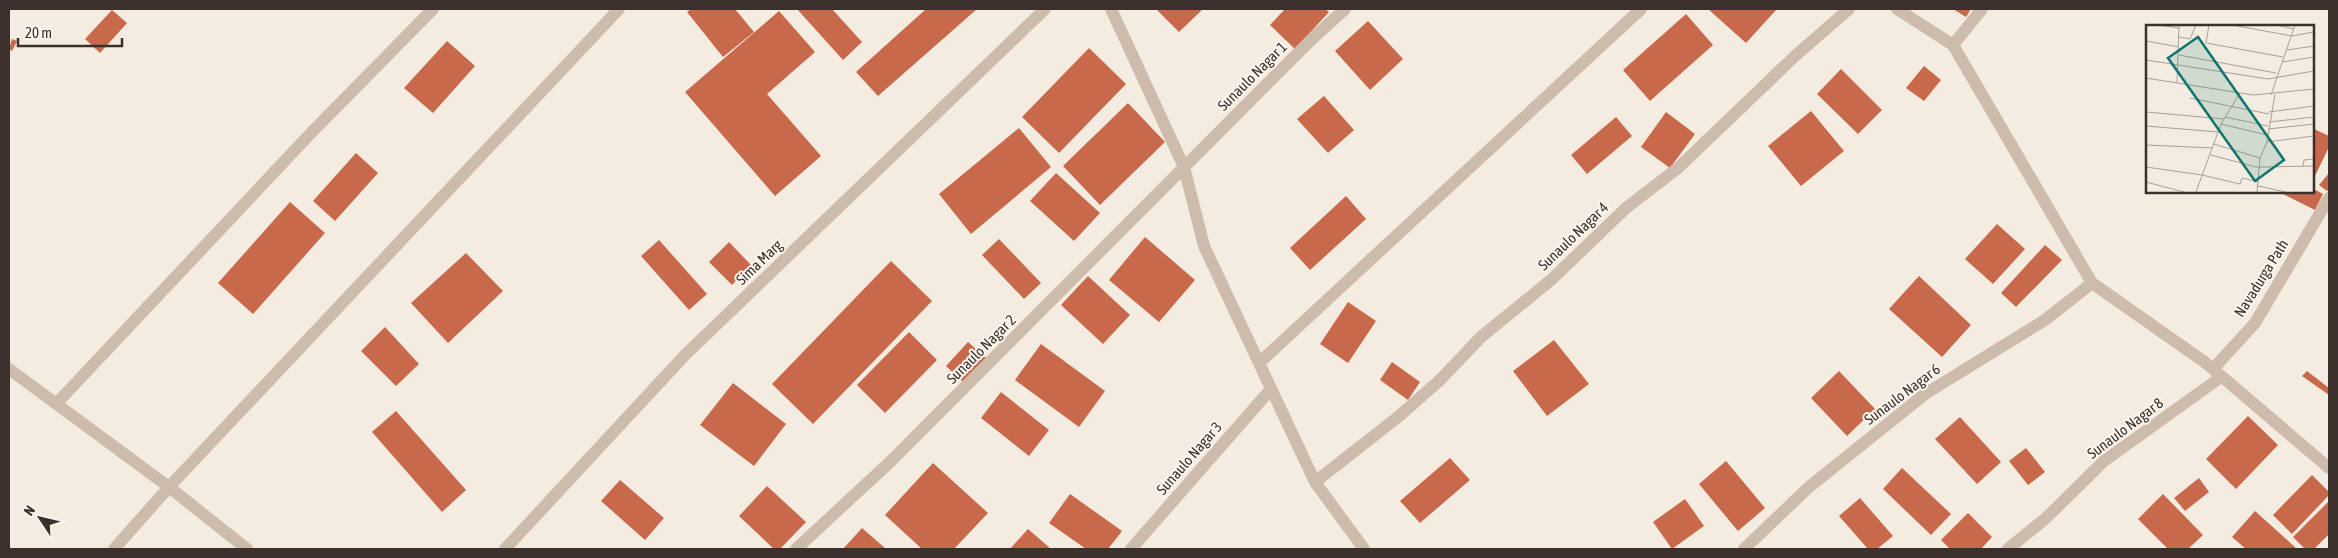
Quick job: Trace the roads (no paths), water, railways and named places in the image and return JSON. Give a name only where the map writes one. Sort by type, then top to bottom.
[{"type":"street","points":[[56,404],[311,133],[433,9]]},
{"type":"street","points":[[114,549],[169,487],[619,9]]},
{"type":"street","name":"Sima Marg","points":[[506,549],[686,355],[1045,9]]},
{"type":"street","points":[[1111,9],[1184,167],[1204,246],[1315,482],[1364,549]]},
{"type":"street","name":"Sunaulo Nagar 1","points":[[1184,167],[1312,39],[1345,9]]},
{"type":"street","points":[[1259,362],[1641,9]]},
{"type":"street","name":"Sunaulo Nagar 4","points":[[1315,482],[1398,417],[1440,380],[1481,337],[1551,280],[1626,208],[1678,168],[1795,56],[1849,9]]},
{"type":"street","points":[[1897,9],[1953,46],[2092,283],[2217,373],[2329,468]]},
{"type":"street","points":[[1953,46],[1982,9]]},
{"type":"street","name":"Sunaulo Nagar 2","points":[[796,549],[889,464],[1184,167]]},
{"type":"street","name":"Navadurga Path","points":[[2217,373],[2254,323],[2329,198]]},
{"type":"street","name":"Sunaulo Nagar 6","points":[[1744,549],[1809,487],[1925,394],[2046,320],[2092,283]]},
{"type":"street","points":[[9,369],[169,487],[247,549]]},
{"type":"street","name":"Sunaulo Nagar 8","points":[[2008,549],[2046,518],[2104,461],[2217,373]]},
{"type":"street","name":"Sunaulo Nagar 3","points":[[1131,549],[1271,388]]}]
